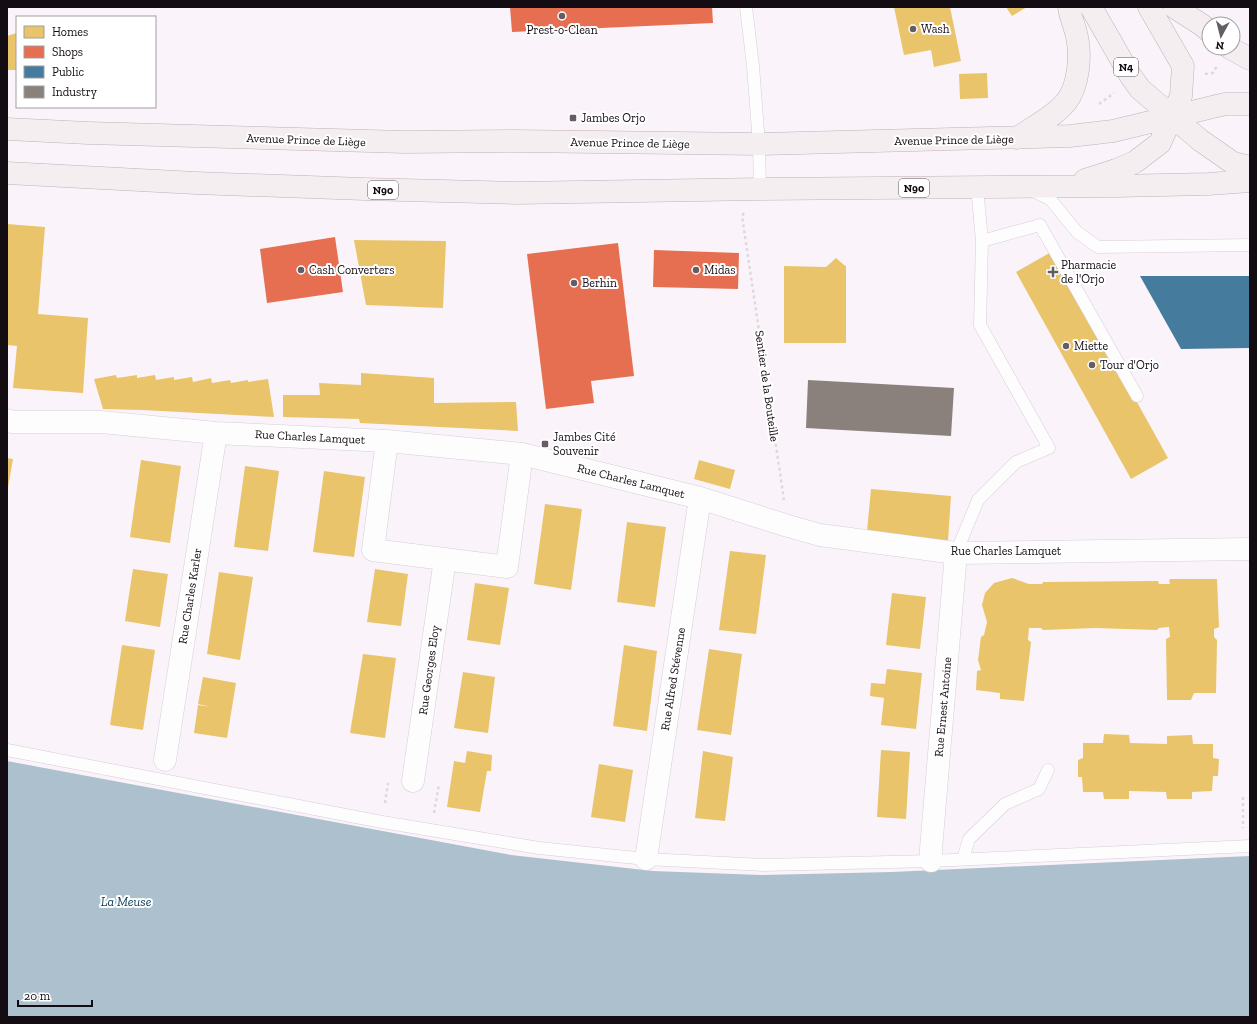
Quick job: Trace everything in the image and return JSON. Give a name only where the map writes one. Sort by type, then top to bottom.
[{"type":"main road","points":[[1017,138],[1066,102],[1074,89],[1079,67],[1077,37],[1069,12],[1069,7]]},
{"type":"main road","name":"N4","points":[[1091,7],[1140,90],[1200,140],[1233,163],[1250,167]]},
{"type":"main road","points":[[1067,186],[1116,170],[1135,162],[1160,143],[1173,117],[1181,96],[1183,66],[1149,7]]},
{"type":"main road","points":[[1174,7],[1201,24]]},
{"type":"main road","points":[[1235,56],[1250,59]]},
{"type":"main road","name":"Avenue Prince de Liège","points":[[7,129],[88,133],[405,142],[514,141],[759,144],[1070,136],[1114,131],[1225,104],[1250,104]]},
{"type":"main road","name":"N90","points":[[7,173],[356,189],[509,193],[1116,186],[1208,184],[1250,181]]},
{"type":"street","name":"Rue Charles Lamquet","points":[[7,420],[12,422],[100,422],[216,433],[387,441],[522,454],[700,498],[820,535],[956,553],[1250,549]]},
{"type":"street","name":"Rue Charles Karler","points":[[165,760],[216,433]]},
{"type":"street","points":[[387,441],[373,550],[507,567],[522,454]]},
{"type":"street","name":"Rue Alfred Stévenne","points":[[646,860],[700,498]]},
{"type":"street","name":"Rue Ernest Antoine","points":[[931,861],[956,553]]},
{"type":"street","name":"Rue Georges Eloy","points":[[413,781],[445,559]]},
{"type":"lane","points":[[746,7],[753,66],[759,144],[760,189]]},
{"type":"lane","points":[[956,553],[978,500],[1016,462],[1049,448],[980,325],[982,241],[977,187]]},
{"type":"lane","points":[[1023,187],[1050,199],[1077,232],[1098,247],[1250,245]]},
{"type":"lane","points":[[982,241],[1040,226],[1137,396]]},
{"type":"lane","points":[[7,750],[382,822],[539,848],[646,860],[764,865],[931,861],[1250,846]]},
{"type":"lane","points":[[963,859],[969,839],[1004,804],[1039,789],[1048,770]]},
{"type":"path","points":[[1202,75],[1213,73],[1224,56]]},
{"type":"path","points":[[1099,104],[1120,90]]},
{"type":"path","name":"Sentier de la Bouteille","points":[[742,216],[788,526]]},
{"type":"path","points":[[1243,797],[1243,829]]},
{"type":"water","name":"La Meuse","points":[[7,761],[511,855],[653,871],[761,875],[892,872],[1250,856],[1250,1017],[7,1017]]},
{"type":"building: Homes","points":[[894,7],[950,7],[961,61],[934,67],[931,50],[904,55]]},
{"type":"building: Homes","points":[[1006,7],[1027,7],[1012,16]]},
{"type":"building: Homes","points":[[16,33],[16,70],[7,70],[7,36]]},
{"type":"building: Homes","points":[[987,73],[988,98],[960,99],[959,74]]},
{"type":"building: Homes","points":[[7,224],[45,227],[38,314],[88,318],[83,393],[13,388],[17,346],[7,345]]},
{"type":"building: Homes","points":[[354,240],[446,241],[443,308],[366,305]]},
{"type":"building: Homes","name":"Tour d'Orjo","points":[[1053,251],[1168,458],[1131,479],[1016,272]]},
{"type":"building: Homes","points":[[836,258],[846,266],[846,343],[784,343],[784,266],[826,267]]},
{"type":"building: Homes","points":[[361,373],[434,378],[434,403],[516,402],[518,431],[360,423],[359,419],[283,417],[283,395],[320,395],[319,383],[361,385]]},
{"type":"building: Homes","points":[[116,375],[117,378],[137,375],[137,378],[155,375],[156,380],[174,377],[174,380],[192,377],[193,382],[211,378],[212,383],[230,380],[231,383],[268,379],[274,417],[103,409],[94,379]]},
{"type":"building: Homes","points":[[7,458],[13,459],[8,487],[7,487]]},
{"type":"building: Homes","points":[[141,460],[181,466],[170,543],[130,537]]},
{"type":"building: Homes","points":[[699,460],[735,470],[730,489],[694,479]]},
{"type":"building: Homes","points":[[245,466],[279,471],[268,551],[234,547]]},
{"type":"building: Homes","points":[[324,471],[365,477],[354,557],[313,552]]},
{"type":"building: Homes","points":[[871,489],[951,496],[948,541],[867,531]]},
{"type":"building: Homes","points":[[545,504],[582,509],[571,590],[534,584]]},
{"type":"building: Homes","points":[[627,522],[666,527],[655,607],[617,602]]},
{"type":"building: Homes","points":[[730,551],[766,555],[756,634],[719,630]]},
{"type":"building: Homes","points":[[133,569],[168,574],[160,627],[125,621]]},
{"type":"building: Homes","points":[[375,569],[408,574],[401,626],[367,622]]},
{"type":"building: Homes","points":[[219,572],[253,577],[240,660],[207,654]]},
{"type":"building: Homes","points":[[1012,578],[1029,584],[1042,584],[1043,582],[1158,581],[1159,584],[1170,584],[1169,580],[1171,579],[1217,579],[1219,627],[1214,629],[1214,637],[1217,640],[1216,693],[1194,693],[1191,700],[1167,700],[1166,639],[1170,637],[1169,627],[1159,628],[1157,630],[1095,628],[1043,630],[1041,628],[1029,628],[1028,640],[1031,642],[1024,701],[1000,699],[1000,693],[976,690],[977,671],[981,670],[978,660],[981,637],[984,635],[987,622],[982,605],[985,593],[994,583]]},
{"type":"building: Homes","points":[[475,583],[509,588],[500,645],[467,640]]},
{"type":"building: Homes","points":[[892,593],[926,597],[920,649],[886,645]]},
{"type":"building: Homes","points":[[122,645],[155,650],[143,730],[110,725]]},
{"type":"building: Homes","points":[[624,645],[657,651],[647,731],[613,726]]},
{"type":"building: Homes","points":[[709,649],[742,654],[731,735],[697,730]]},
{"type":"building: Homes","points":[[363,654],[396,658],[385,738],[350,733]]},
{"type":"building: Homes","points":[[887,669],[922,673],[916,729],[881,725],[884,698],[870,696],[871,683],[885,684]]},
{"type":"building: Homes","points":[[463,672],[495,677],[488,733],[454,728]]},
{"type":"building: Homes","points":[[203,677],[236,683],[227,738],[194,733],[198,705],[211,707],[198,704]]},
{"type":"building: Homes","points":[[1104,734],[1129,735],[1130,743],[1167,744],[1167,736],[1192,735],[1193,744],[1213,744],[1213,758],[1219,759],[1218,776],[1213,776],[1212,791],[1192,792],[1192,799],[1167,799],[1166,792],[1129,791],[1129,799],[1104,799],[1103,792],[1083,792],[1082,777],[1078,777],[1078,760],[1083,758],[1083,743],[1103,743]]},
{"type":"building: Homes","points":[[881,750],[910,752],[906,819],[877,817]]},
{"type":"building: Homes","points":[[467,751],[492,755],[491,771],[487,771],[480,812],[447,807],[454,761],[465,763]]},
{"type":"building: Homes","points":[[703,751],[733,757],[725,821],[695,818]]},
{"type":"building: Homes","points":[[599,764],[633,770],[625,822],[591,817]]},
{"type":"building: Shops","points":[[510,7],[712,7],[713,23],[512,32]]},
{"type":"building: Shops","name":"Cash Converters","points":[[335,237],[343,292],[267,303],[260,249]]},
{"type":"building: Shops","points":[[618,243],[634,376],[591,381],[594,403],[546,409],[527,254]]},
{"type":"building: Shops","name":"Midas","points":[[654,250],[739,253],[738,289],[653,287]]},
{"type":"building: Public","points":[[1140,276],[1250,276],[1250,348],[1181,349]]},
{"type":"building: Industry","points":[[808,380],[954,388],[951,436],[806,428]]},
{"type":"place","name":"Prest-o-Clean","points":[[562,16]]},
{"type":"place","name":"Wash","points":[[913,29]]},
{"type":"place","name":"Jambes Orjo","points":[[573,118]]},
{"type":"place","name":"Cash Converters","points":[[301,270]]},
{"type":"place","name":"Midas","points":[[696,270]]},
{"type":"place","name":"Pharmacie de l'Orjo","points":[[1053,272]]},
{"type":"place","name":"Berhin","points":[[574,283]]},
{"type":"place","name":"Miette","points":[[1066,346]]},
{"type":"place","name":"Tour d'Orjo","points":[[1092,365]]},
{"type":"place","name":"Jambes Cité Souvenir","points":[[545,444]]}]
